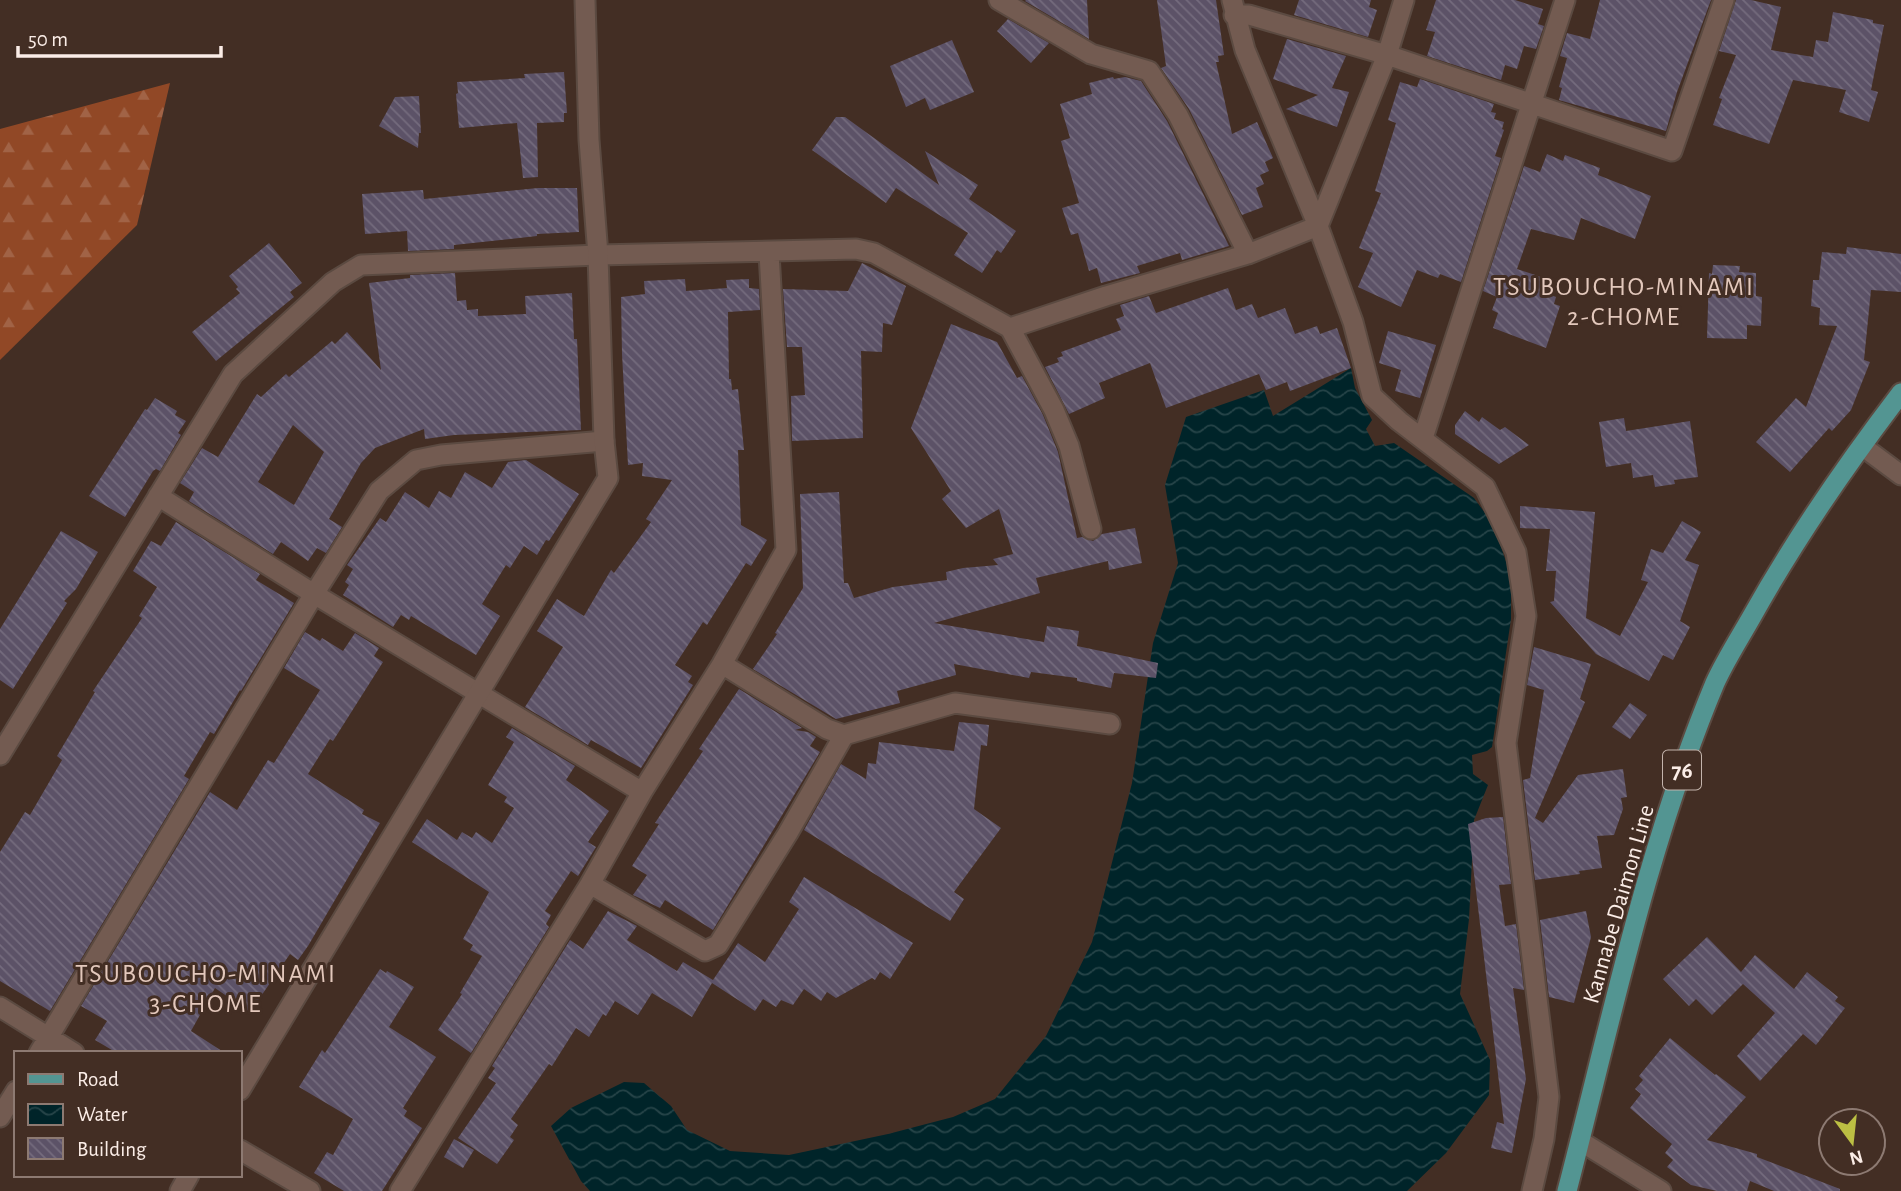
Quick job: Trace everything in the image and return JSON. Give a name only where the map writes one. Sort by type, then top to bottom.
[{"type":"main road","name":"Kannabe Daimon Line","points":[[1567,1191],[1654,853],[1716,680],[1815,511],[1901,393]]},
{"type":"street","points":[[242,1087],[608,478],[604,441],[598,255],[589,140],[585,0]]},
{"type":"street","points":[[999,0],[1091,54],[1149,71],[1178,115],[1248,254]]},
{"type":"street","points":[[1010,328],[1105,296],[1248,254],[1318,226],[1387,55],[1404,0]]},
{"type":"street","points":[[1423,438],[1565,0]]},
{"type":"street","points":[[1233,7],[1249,15],[1387,55],[1672,151],[1724,0]]},
{"type":"street","points":[[1233,7],[1245,50],[1318,226],[1353,322],[1373,396],[1399,421],[1485,487],[1516,552],[1526,617],[1506,743],[1549,1097],[1544,1139],[1532,1191]]},
{"type":"street","points":[[0,755],[233,374],[333,282],[361,265],[598,255],[856,249],[874,253],[1010,328],[1054,410],[1069,446],[1091,528]]},
{"type":"street","points":[[400,1191],[590,884],[642,792],[722,664],[786,550],[769,253]]},
{"type":"street","points":[[43,1045],[314,594],[379,491],[416,460],[441,454],[604,441]]},
{"type":"street","points":[[1861,446],[1901,475]]},
{"type":"street","points":[[158,496],[314,594],[642,792]]},
{"type":"street","points":[[722,664],[827,729],[844,735],[955,703],[1110,724]]},
{"type":"street","points":[[590,884],[705,951],[718,945],[788,833],[844,735]]},
{"type":"street","points":[[0,1007],[43,1045],[66,1051]]},
{"type":"street","points":[[0,1117],[14,1094]]},
{"type":"street","points":[[1580,1141],[1661,1191]]},
{"type":"street","points":[[242,1151],[310,1191]]},
{"type":"green space","points":[[170,83],[137,225],[0,360],[0,129]]},
{"type":"water","points":[[1351,368],[1355,388],[1372,420],[1366,429],[1375,446],[1394,443],[1474,498],[1493,524],[1511,576],[1511,619],[1492,747],[1472,755],[1473,774],[1488,785],[1474,820],[1469,919],[1460,994],[1490,1060],[1489,1095],[1446,1153],[1407,1191],[590,1191],[581,1181],[551,1126],[571,1108],[624,1082],[644,1083],[671,1106],[687,1130],[730,1151],[789,1155],[953,1117],[995,1099],[1046,1036],[1092,942],[1132,783],[1153,643],[1178,563],[1165,485],[1186,417],[1264,390],[1273,416]]},
{"type":"building","points":[[1087,0],[1089,39],[1025,1]]},
{"type":"building","points":[[1157,0],[1216,0],[1224,55],[1218,56],[1219,62],[1216,62],[1232,134],[1257,122],[1273,158],[1265,162],[1269,171],[1260,175],[1264,184],[1256,188],[1263,207],[1242,215],[1189,109],[1161,68],[1166,66]]},
{"type":"building","points":[[1299,0],[1371,0],[1369,7],[1377,10],[1368,37],[1294,15]]},
{"type":"building","points":[[1436,0],[1515,0],[1543,9],[1538,24],[1544,26],[1536,49],[1524,46],[1517,69],[1505,65],[1501,80],[1427,56],[1435,32],[1426,30]]},
{"type":"building","points":[[1600,0],[1711,0],[1677,92],[1666,131],[1559,100],[1562,88],[1559,87],[1567,58],[1560,56],[1567,33],[1590,39]]},
{"type":"building","points":[[1736,0],[1751,0],[1781,7],[1771,50],[1813,57],[1816,40],[1828,42],[1833,12],[1873,20],[1873,23],[1884,25],[1871,90],[1878,92],[1869,122],[1839,112],[1846,90],[1793,80],[1769,144],[1713,125],[1722,99],[1719,98],[1736,55],[1719,51]]},
{"type":"building","points":[[1008,19],[1049,43],[1031,63],[997,31]]},
{"type":"building","points":[[1287,39],[1346,56],[1332,88],[1349,92],[1337,127],[1286,109],[1318,95],[1273,79]]},
{"type":"building","points":[[952,40],[974,92],[930,110],[925,98],[906,107],[890,66]]},
{"type":"building","points":[[564,72],[567,113],[564,113],[564,122],[537,123],[538,177],[523,178],[517,123],[459,128],[457,82],[525,78],[524,74]]},
{"type":"building","points":[[1113,77],[1141,81],[1167,121],[1229,246],[1182,260],[1180,253],[1137,266],[1140,273],[1101,283],[1097,268],[1089,271],[1078,233],[1071,235],[1062,208],[1079,203],[1061,141],[1070,138],[1060,104],[1092,94],[1089,83]]},
{"type":"building","points":[[1420,79],[1494,104],[1491,112],[1496,113],[1494,119],[1504,122],[1504,130],[1495,156],[1501,158],[1461,282],[1440,274],[1438,278],[1417,270],[1401,307],[1358,287],[1373,253],[1359,248],[1381,193],[1375,191],[1396,123],[1388,120],[1400,82],[1417,87]]},
{"type":"building","points":[[419,96],[421,133],[418,148],[379,126],[395,97]]},
{"type":"building","points":[[836,117],[845,117],[939,185],[925,151],[978,185],[969,199],[1016,231],[1001,253],[997,250],[982,273],[954,255],[968,233],[896,188],[886,203],[812,150]]},
{"type":"building","points":[[1547,154],[1563,161],[1565,155],[1600,168],[1598,175],[1651,196],[1635,239],[1581,218],[1574,240],[1531,229],[1517,269],[1553,281],[1549,294],[1556,297],[1554,304],[1560,306],[1546,348],[1493,328],[1498,313],[1492,310],[1497,297],[1483,291],[1524,166],[1540,172]]},
{"type":"building","points":[[538,188],[577,188],[579,232],[537,234],[454,245],[454,249],[408,251],[407,231],[365,234],[362,194],[423,190],[424,199]]},
{"type":"building","points":[[269,243],[302,283],[290,292],[294,297],[216,361],[192,332],[240,293],[229,276]]},
{"type":"building","points":[[1847,247],[1901,254],[1901,292],[1871,290],[1864,360],[1870,362],[1851,410],[1832,431],[1829,428],[1790,472],[1756,442],[1796,398],[1806,407],[1837,326],[1819,325],[1820,308],[1811,306],[1813,280],[1819,280],[1822,252],[1846,254]]},
{"type":"building","points":[[862,263],[906,286],[892,325],[883,323],[882,352],[861,351],[863,438],[792,441],[791,396],[805,395],[802,347],[787,347],[783,289],[848,291]]},
{"type":"building","points":[[1713,265],[1740,266],[1739,272],[1756,273],[1756,296],[1762,297],[1761,326],[1747,325],[1747,339],[1707,338],[1709,273],[1712,274]]},
{"type":"building","points":[[455,273],[457,301],[466,300],[467,310],[478,309],[478,316],[526,314],[525,296],[572,293],[581,430],[454,435],[425,439],[424,429],[375,448],[361,463],[329,519],[342,527],[326,553],[317,548],[308,561],[281,542],[273,554],[189,501],[194,492],[180,483],[202,448],[218,457],[257,394],[261,397],[286,374],[289,377],[332,341],[335,344],[347,332],[381,370],[369,283],[410,278],[410,275]],"holes":[[[293,425],[324,452],[294,505],[258,482]]]},
{"type":"building","points":[[685,279],[686,291],[727,288],[726,280],[749,279],[749,288],[759,289],[760,310],[728,312],[729,379],[732,390],[738,389],[744,450],[738,450],[741,525],[767,540],[751,566],[746,563],[707,625],[703,622],[675,665],[692,676],[688,682],[693,685],[641,768],[591,740],[588,745],[525,707],[563,647],[537,631],[557,599],[584,616],[611,570],[614,573],[651,522],[646,519],[672,480],[642,476],[643,463],[628,465],[621,297],[645,294],[644,281]]},
{"type":"building","points":[[1228,288],[1236,310],[1252,304],[1258,318],[1285,308],[1295,334],[1317,326],[1320,334],[1337,328],[1351,368],[1290,391],[1287,382],[1266,390],[1259,374],[1166,408],[1150,363],[1099,383],[1105,398],[1069,414],[1045,367],[1059,362],[1057,358],[1063,356],[1061,352],[1121,330],[1116,319],[1124,316],[1120,305],[1149,296],[1156,313]]},
{"type":"building","points":[[951,324],[997,342],[1017,378],[1022,376],[1043,415],[1058,452],[1077,538],[1093,541],[1102,534],[1135,528],[1142,563],[1109,570],[1108,561],[1036,578],[1040,593],[934,623],[1044,642],[1047,626],[1079,631],[1077,646],[1158,663],[1156,678],[1114,673],[1111,688],[1077,681],[1077,678],[1031,672],[1029,678],[954,664],[956,675],[897,691],[900,703],[836,719],[753,669],[803,588],[800,494],[839,492],[844,583],[848,583],[854,598],[893,587],[947,580],[946,572],[998,565],[993,559],[1013,554],[999,509],[966,528],[942,499],[951,491],[911,428]]},
{"type":"building","points":[[1388,331],[1436,345],[1420,398],[1395,391],[1401,370],[1379,363]]},
{"type":"building","points":[[155,398],[177,411],[175,415],[186,421],[160,471],[153,471],[125,517],[89,496],[145,409],[147,410]]},
{"type":"building","points":[[1465,411],[1479,422],[1482,417],[1500,430],[1505,427],[1529,445],[1499,464],[1455,434],[1455,425]]},
{"type":"building","points":[[1624,418],[1626,431],[1690,421],[1698,477],[1674,480],[1675,484],[1655,487],[1653,475],[1633,478],[1631,463],[1606,467],[1599,422]]},
{"type":"building","points":[[526,460],[579,494],[537,555],[524,546],[510,568],[506,565],[482,604],[500,616],[476,655],[411,616],[409,620],[401,615],[393,627],[343,595],[349,585],[345,582],[353,569],[347,565],[380,518],[386,522],[405,492],[429,508],[439,491],[451,498],[465,472],[492,488],[508,462]]},
{"type":"building","points":[[1520,506],[1595,512],[1586,618],[1620,636],[1648,582],[1641,580],[1651,549],[1663,553],[1682,521],[1701,532],[1685,560],[1699,565],[1680,621],[1690,627],[1673,660],[1663,655],[1649,681],[1596,654],[1550,602],[1554,601],[1556,571],[1546,571],[1550,529],[1520,528]]},
{"type":"building","points":[[176,522],[260,574],[256,580],[294,603],[214,734],[210,732],[184,776],[189,779],[50,1011],[0,981],[0,852],[25,812],[30,815],[62,760],[57,756],[95,692],[93,691],[142,618],[139,616],[157,587],[133,571],[151,541],[161,546]]},
{"type":"building","points":[[61,531],[98,552],[76,589],[64,601],[67,603],[13,689],[0,680],[0,629]]},
{"type":"building","points":[[305,632],[320,641],[322,638],[343,651],[355,633],[379,648],[374,656],[383,662],[333,741],[330,739],[308,774],[364,810],[362,814],[380,823],[308,946],[298,960],[290,954],[250,1012],[215,988],[191,1031],[222,1051],[114,1051],[95,1040],[107,1021],[81,1006],[210,792],[237,810],[268,760],[274,763],[320,690],[284,668]]},
{"type":"building","points":[[1534,647],[1591,664],[1580,699],[1585,702],[1535,818],[1543,823],[1578,775],[1623,769],[1627,797],[1621,798],[1623,809],[1614,835],[1597,836],[1602,868],[1535,880],[1523,780],[1530,778],[1544,690],[1527,685]]},
{"type":"building","points":[[739,689],[802,728],[795,730],[808,732],[816,737],[810,746],[820,752],[713,930],[665,900],[660,908],[633,895],[647,875],[632,866],[659,824],[655,823],[703,751],[699,749]]},
{"type":"building","points":[[1630,703],[1647,715],[1630,739],[1612,727]]},
{"type":"building","points":[[959,722],[989,725],[987,746],[981,745],[974,809],[1001,828],[954,892],[964,899],[950,921],[804,830],[841,764],[866,779],[868,763],[876,764],[879,742],[954,751]]},
{"type":"building","points":[[512,728],[575,766],[566,780],[609,811],[588,842],[596,847],[578,876],[571,871],[545,911],[551,915],[546,924],[549,927],[471,1053],[438,1030],[462,994],[460,993],[482,956],[470,950],[473,945],[463,939],[489,892],[412,842],[427,819],[457,840],[462,832],[472,838],[476,832],[492,843],[514,808],[504,802],[507,797],[488,785],[514,742],[506,737]]},
{"type":"building","points":[[1503,817],[1511,884],[1499,885],[1505,926],[1516,924],[1524,990],[1513,988],[1526,1079],[1512,1153],[1491,1148],[1497,1122],[1504,1124],[1468,824],[1486,818]]},
{"type":"building","points":[[804,877],[913,943],[890,979],[880,972],[875,980],[872,978],[836,998],[827,992],[821,1001],[804,989],[793,1005],[781,1000],[776,1007],[763,999],[755,1011],[712,983],[692,1017],[652,993],[638,1015],[615,1001],[606,1016],[603,1014],[589,1037],[576,1028],[552,1066],[549,1064],[511,1119],[518,1125],[510,1137],[514,1140],[497,1164],[458,1138],[496,1083],[488,1078],[495,1068],[492,1066],[570,940],[583,949],[608,911],[637,926],[627,940],[677,971],[683,962],[713,980],[738,943],[765,962],[799,909],[789,902]]},
{"type":"building","points":[[1586,911],[1591,937],[1574,1003],[1549,997],[1540,920]]},
{"type":"building","points":[[1707,937],[1741,972],[1755,955],[1794,989],[1807,972],[1838,997],[1835,1001],[1845,1008],[1816,1045],[1803,1034],[1760,1081],[1737,1056],[1775,1013],[1743,984],[1712,1015],[1696,999],[1689,1006],[1663,979]]},
{"type":"building","points":[[380,969],[414,987],[389,1027],[436,1057],[403,1108],[407,1111],[404,1116],[422,1128],[382,1191],[344,1191],[314,1173],[327,1152],[333,1155],[353,1119],[299,1087],[322,1050],[325,1053]]},
{"type":"building","points":[[1670,1038],[1746,1097],[1707,1140],[1757,1154],[1757,1157],[1840,1191],[1774,1191],[1750,1181],[1747,1191],[1717,1191],[1691,1185],[1667,1167],[1673,1160],[1665,1153],[1672,1144],[1630,1108],[1641,1094],[1635,1089],[1643,1080],[1639,1076]]},
{"type":"building","points":[[454,1139],[474,1150],[463,1168],[444,1157]]},
{"type":"district","name":"TSUBOUCHO-MINAMI 2-CHOME","points":[[1624,301]]},
{"type":"district","name":"TSUBOUCHO-MINAMI 3-CHOME","points":[[206,988]]}]
